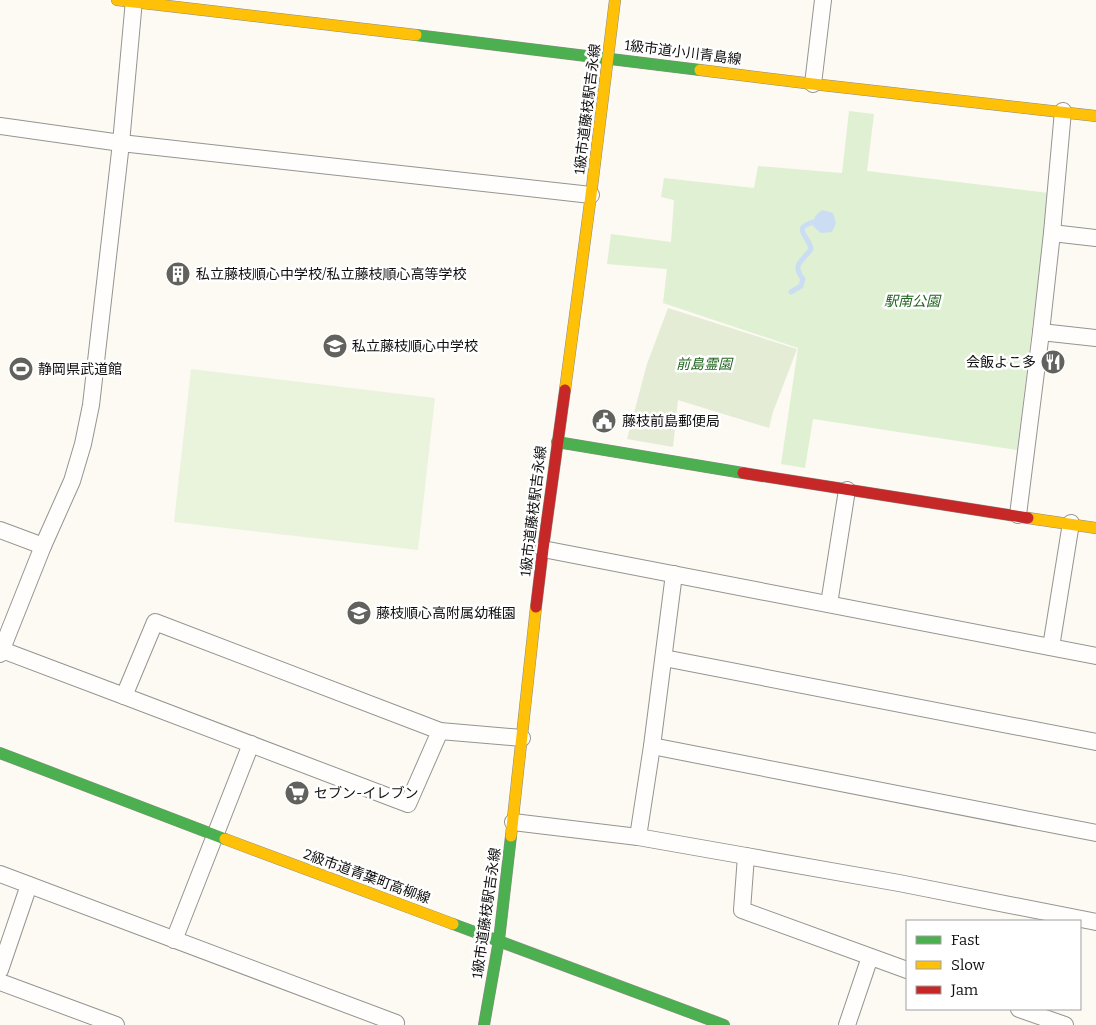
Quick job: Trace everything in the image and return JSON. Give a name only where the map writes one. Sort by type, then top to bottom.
[{"type":"street","name":"1級市道藤枝駅吉永線","points":[[484,1025],[499,940],[543,549],[591,195],[615,0]]},
{"type":"street","points":[[813,84],[823,0]]},
{"type":"street","name":"1級市道小川青島線","points":[[128,1],[813,84],[1096,116]]},
{"type":"street","points":[[128,1],[120,143],[91,405],[83,444],[72,481],[2,646],[124,696],[408,804],[440,731]]},
{"type":"street","points":[[1018,515],[1041,332],[1063,111]]},
{"type":"street","points":[[0,126],[120,143],[591,195]]},
{"type":"street","points":[[1052,233],[1096,238]]},
{"type":"street","points":[[1041,332],[1096,338]]},
{"type":"street","points":[[557,442],[847,490],[1096,528]]},
{"type":"street","points":[[829,604],[847,490]]},
{"type":"street","points":[[1051,647],[1071,524]]},
{"type":"street","points":[[0,530],[43,546]]},
{"type":"street","points":[[543,549],[1096,656]]},
{"type":"street","points":[[638,838],[674,574]]},
{"type":"street","points":[[124,696],[156,622],[440,731],[522,738]]},
{"type":"street","points":[[664,658],[1096,742]]},
{"type":"street","points":[[174,940],[251,744]]},
{"type":"street","points":[[652,746],[1096,833]]},
{"type":"street","name":"2級市道青葉町高柳線","points":[[0,753],[724,1025]]},
{"type":"street","points":[[513,822],[638,838],[899,882],[1096,922]]},
{"type":"street","points":[[746,856],[742,910],[906,970]]},
{"type":"street","points":[[0,874],[396,1023],[395,1025]]},
{"type":"street","points":[[0,970],[29,886]]},
{"type":"street","points":[[847,1025],[870,957]]},
{"type":"street","points":[[0,982],[116,1025]]},
{"type":"street","points":[[1022,1010],[1065,1025]]},
{"type":"green space","name":"駅南公園","points":[[849,111],[874,114],[867,171],[1049,193],[1017,450],[813,419],[805,468],[781,464],[798,348],[663,303],[667,269],[607,264],[611,234],[671,242],[674,200],[661,197],[664,178],[754,188],[758,166],[842,173]]},
{"type":"green space","name":"前島霊園","points":[[668,308],[797,349],[773,412],[769,428],[678,400],[673,447],[627,439],[647,364]]},
{"type":"green space","points":[[191,369],[435,398],[418,550],[174,522]]},
{"type":"water","points":[[822,210],[833,213],[836,223],[832,232],[821,233],[813,226],[815,216]]},
{"type":"waterway","points":[[791,292],[801,286],[803,279],[798,266],[811,249],[802,230],[807,224],[814,222]]},
{"type":"traffic: fast","points":[[416,35],[700,70]]},
{"type":"traffic: fast","points":[[557,442],[743,473]]},
{"type":"traffic: fast","points":[[0,753],[225,839]]},
{"type":"traffic: fast","points":[[484,1025],[499,940],[511,836]]},
{"type":"traffic: fast","points":[[453,924],[724,1025]]},
{"type":"traffic: slow","points":[[117,0],[416,35]]},
{"type":"traffic: slow","points":[[565,390],[615,0]]},
{"type":"traffic: slow","points":[[700,70],[1096,116]]},
{"type":"traffic: slow","points":[[1028,518],[1096,528]]},
{"type":"traffic: slow","points":[[511,836],[536,607]]},
{"type":"traffic: slow","points":[[225,839],[453,924]]},
{"type":"traffic: jam","points":[[536,607],[565,390]]},
{"type":"traffic: jam","points":[[743,473],[1028,518]]},
{"type":"place","name":"私立藤枝順心中学校/私立藤枝順心高等学校","points":[[178,274]]},
{"type":"place","name":"私立藤枝順心中学校","points":[[335,346]]},
{"type":"place","name":"会飯よこ多","points":[[1053,362]]},
{"type":"place","name":"静岡県武道館","points":[[21,369]]},
{"type":"place","name":"藤枝前島郵便局","points":[[604,421]]},
{"type":"place","name":"藤枝順心高附属幼稚園","points":[[359,613]]},
{"type":"place","name":"セブン-イレブン","points":[[297,793]]}]
